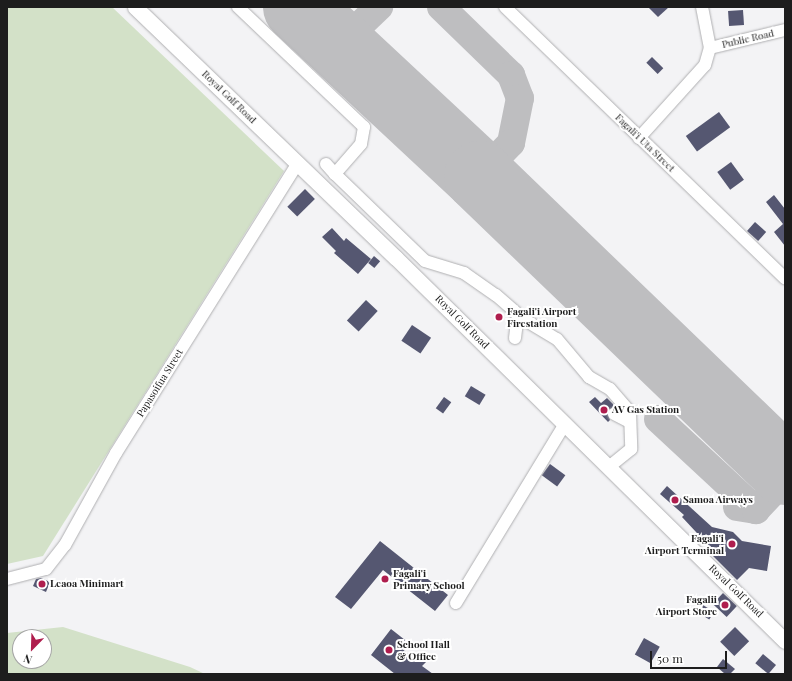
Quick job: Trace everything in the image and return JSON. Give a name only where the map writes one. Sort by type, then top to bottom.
[{"type":"main road","name":"Royal Golf Road","points":[[135,7],[565,424],[785,641]]},
{"type":"street","points":[[238,7],[364,126],[361,144],[335,174]]},
{"type":"street","name":"Fagali'i Uta Street","points":[[505,7],[785,278]]},
{"type":"street","points":[[639,138],[705,65],[710,48],[702,7]]},
{"type":"street","name":"Public Road","points":[[710,48],[785,30]]},
{"type":"street","name":"Papasoifua Street","points":[[7,579],[46,569],[66,544],[116,453],[297,164]]},
{"type":"street","points":[[326,164],[425,261],[464,273],[518,315],[557,339],[589,377],[610,389],[630,412],[631,449],[609,467]]},
{"type":"street","points":[[515,338],[518,315]]},
{"type":"street","points":[[614,414],[630,422]]},
{"type":"street","points":[[456,603],[565,424]]},
{"type":"green space","points":[[7,7],[112,7],[284,171],[43,556],[7,564]]},
{"type":"green space","points":[[63,627],[190,667],[205,674],[7,674],[7,633],[12,632],[12,669],[52,669],[52,629],[44,629]]},
{"type":"building","points":[[648,7],[669,7],[658,17]]},
{"type":"building","points":[[743,10],[744,25],[729,26],[728,11]]},
{"type":"building","points":[[652,57],[663,68],[658,74],[646,63]]},
{"type":"building","points":[[719,112],[730,127],[697,151],[686,136]]},
{"type":"building","points":[[731,162],[744,180],[730,190],[717,172]]},
{"type":"building","points":[[305,189],[315,199],[297,217],[287,207]]},
{"type":"building","points":[[774,195],[785,209],[785,246],[774,232],[783,224],[766,202]]},
{"type":"building","points":[[755,222],[766,232],[758,241],[747,231]]},
{"type":"building","points":[[332,228],[344,241],[346,238],[371,259],[358,274],[334,253],[336,251],[322,237]]},
{"type":"building","points":[[374,256],[380,261],[374,268],[368,263]]},
{"type":"building","points":[[366,300],[378,311],[359,331],[347,320]]},
{"type":"building","points":[[412,325],[431,338],[420,354],[401,341]]},
{"type":"building","points":[[471,386],[486,395],[479,405],[465,396]]},
{"type":"building","points":[[444,397],[451,402],[443,414],[436,408]]},
{"type":"building","name":"AV Gas Station","points":[[595,397],[601,403],[607,398],[615,406],[607,411],[610,420],[608,422],[589,402]]},
{"type":"building","points":[[550,464],[565,475],[557,486],[542,475]]},
{"type":"building","name":"Fagali'i Airport Terminal","points":[[667,486],[712,527],[733,532],[742,541],[771,546],[767,571],[749,568],[737,580],[707,550],[710,547],[682,517],[684,515],[660,494]]},
{"type":"building","points":[[380,541],[448,595],[435,611],[383,570],[351,609],[335,597]]},
{"type":"building","name":"Leaoa Minimart","points":[[41,578],[50,582],[46,592],[33,586],[36,579]]},
{"type":"building","name":"Fagalii Airport Store","points":[[723,593],[737,606],[727,617],[713,604]]},
{"type":"building","points":[[703,605],[714,612],[709,620],[698,613]]},
{"type":"building","points":[[735,627],[749,641],[734,656],[720,642]]},
{"type":"building","name":"School Hall & Office","points":[[391,629],[405,640],[400,647],[413,658],[417,653],[427,661],[422,666],[433,674],[395,674],[371,655]]},
{"type":"building","points":[[644,638],[660,647],[651,663],[635,655]]},
{"type":"building","points":[[763,654],[776,665],[768,674],[755,663]]},
{"type":"building","points":[[723,659],[735,669],[730,674],[725,674],[717,667]]},
{"type":"taxiway","points":[[338,46],[379,7]]},
{"type":"taxiway","points":[[441,7],[511,75],[520,98],[511,143],[479,176]]},
{"type":"taxiway","points":[[658,419],[756,510]]},
{"type":"taxiway","points":[[737,507],[756,510],[785,479]]},
{"type":"runway","points":[[298,7],[479,176],[785,470]]},
{"type":"place","name":"Fagali'i Airport Firestation","points":[[499,317]]},
{"type":"place","name":"AV Gas Station","points":[[604,410]]},
{"type":"place","name":"Samoa Airways","points":[[675,500]]},
{"type":"place","name":"Fagali'i Airport Terminal","points":[[732,544]]},
{"type":"place","name":"Fagali'i Primary School","points":[[385,579]]},
{"type":"place","name":"Leaoa Minimart","points":[[42,584]]},
{"type":"place","name":"Fagalii Airport Store","points":[[725,605]]},
{"type":"place","name":"School Hall & Office","points":[[389,650]]}]
